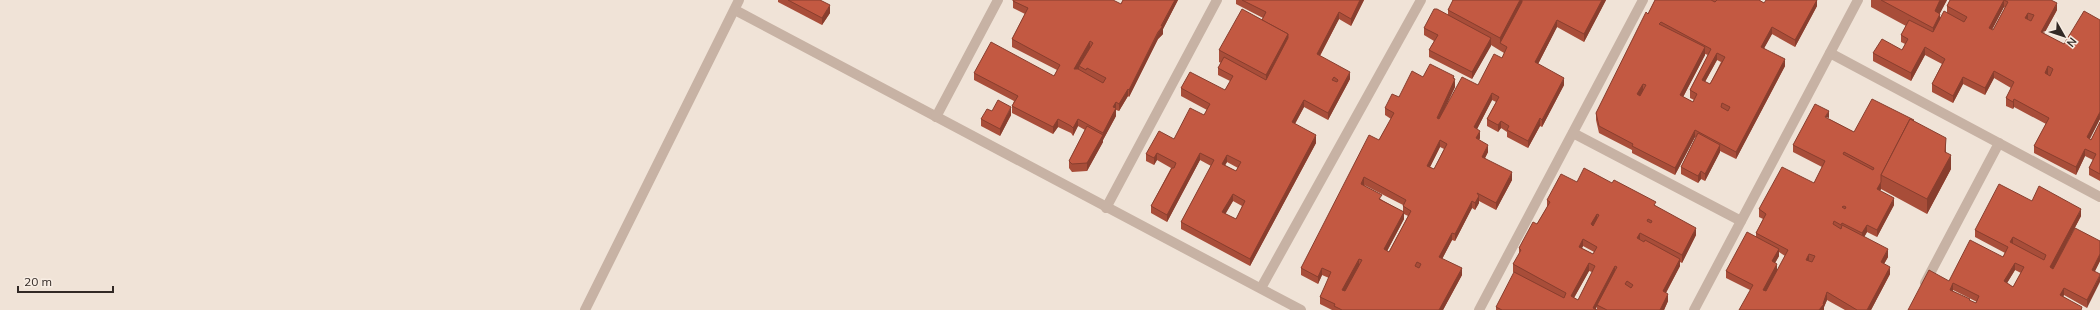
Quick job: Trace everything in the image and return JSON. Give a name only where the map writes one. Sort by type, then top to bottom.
[{"type":"street","points":[[585,310],[739,0]]},
{"type":"street","points":[[936,117],[998,0]]},
{"type":"street","points":[[1106,208],[1216,0]]},
{"type":"street","points":[[1261,288],[1421,0]]},
{"type":"street","points":[[1479,310],[1643,0]]},
{"type":"street","points":[[1694,310],[1858,0]]},
{"type":"street","points":[[735,10],[1300,310]]},
{"type":"street","points":[[1830,54],[2100,197]]},
{"type":"street","points":[[1573,133],[1741,221]]},
{"type":"street","points":[[1922,289],[1999,144]]},
{"type":"building","points":[[788,0],[820,0],[830,5],[822,18]]},
{"type":"building","points":[[1113,0],[1121,4],[1123,0],[1175,0],[1129,90],[1128,89],[1119,104],[1116,102],[1113,107],[1116,108],[1103,133],[1078,119],[1073,128],[1058,119],[1053,127],[1012,106],[1018,96],[974,73],[991,42],[1054,76],[1060,65],[1012,39],[1028,8],[1013,1]],"holes":[[[1090,41],[1093,43],[1079,66],[1086,70],[1087,68],[1106,78],[1103,83],[1078,69],[1074,69]]]},
{"type":"building","points":[[1242,0],[1360,0],[1351,19],[1339,12],[1317,54],[1350,72],[1328,113],[1304,100],[1292,122],[1316,135],[1250,259],[1181,222],[1214,160],[1200,153],[1167,215],[1151,206],[1176,163],[1157,153],[1154,158],[1146,154],[1159,131],[1174,139],[1190,108],[1204,115],[1210,104],[1181,88],[1190,72],[1225,90],[1233,76],[1218,68],[1224,57],[1266,80],[1288,38],[1288,34],[1262,20],[1266,12]],"holes":[[[1334,77],[1338,80],[1337,82],[1332,80]],[[1227,155],[1241,162],[1236,171],[1222,164]],[[1233,194],[1245,201],[1236,219],[1222,212]]]},
{"type":"building","points":[[1453,0],[1520,0],[1500,38],[1448,10]]},
{"type":"building","points":[[1522,0],[1602,0],[1584,34],[1557,20],[1535,62],[1564,78],[1542,120],[1540,118],[1528,141],[1507,130],[1509,126],[1501,121],[1498,125],[1487,119],[1499,97],[1492,93],[1474,127],[1480,131],[1476,138],[1488,145],[1482,157],[1512,172],[1496,203],[1477,193],[1479,196],[1475,203],[1472,201],[1455,234],[1452,233],[1439,257],[1462,268],[1439,310],[1342,310],[1334,306],[1335,304],[1320,297],[1331,272],[1322,268],[1318,277],[1301,268],[1369,135],[1379,140],[1394,113],[1385,108],[1392,94],[1399,97],[1412,71],[1423,77],[1430,64],[1454,76],[1453,78],[1455,79],[1437,118],[1439,119],[1462,77],[1478,85],[1494,54],[1502,58],[1507,47],[1500,43]],"holes":[[[1440,140],[1447,144],[1434,169],[1427,166]],[[1364,177],[1406,200],[1403,206],[1411,211],[1389,252],[1384,249],[1404,212],[1379,199],[1382,195],[1361,184]],[[1359,259],[1362,260],[1345,291],[1342,290]],[[1417,262],[1421,264],[1419,268],[1415,266]]]},
{"type":"building","points":[[1655,0],[1711,0],[1715,2],[1717,0],[1759,0],[1764,3],[1766,0],[1817,0],[1795,40],[1772,27],[1761,47],[1785,59],[1736,152],[1695,130],[1675,168],[1632,146],[1633,144],[1599,126],[1596,113],[1646,12],[1648,14]],"holes":[[[1661,22],[1711,49],[1690,90],[1697,94],[1693,102],[1680,95],[1705,47],[1659,24]],[[1717,53],[1725,57],[1710,84],[1702,80]],[[1643,84],[1646,85],[1640,96],[1637,94]],[[1722,103],[1730,107],[1728,111],[1721,107]]]},
{"type":"building","points":[[1881,0],[1940,0],[1935,11],[1940,14],[1933,28]]},
{"type":"building","points":[[1950,0],[2004,0],[2051,0],[2057,3],[2041,32],[2064,44],[2084,11],[2100,20],[2100,112],[2087,137],[2091,140],[2100,122],[2100,174],[2089,168],[2096,154],[2085,149],[2076,167],[2034,146],[2049,118],[2014,99],[2013,102],[2006,98],[2014,82],[1994,71],[1985,88],[1963,77],[1953,96],[1932,84],[1945,59],[1925,47],[1911,73],[1873,53],[1882,39],[1902,50],[1908,39],[1901,35],[1909,20],[1933,32],[1944,11],[1964,22],[1967,17],[1947,6]],"holes":[[[2004,0],[2008,2],[1993,30],[1989,28]],[[2028,13],[2034,15],[2031,21],[2025,18]],[[2048,66],[2053,69],[2050,76],[2045,73]]]},
{"type":"building","points":[[1242,9],[1288,34],[1266,75],[1219,50]]},
{"type":"building","points":[[1434,9],[1437,9],[1491,38],[1472,72],[1429,50],[1438,35],[1424,28]]},
{"type":"building","points":[[1872,99],[1914,120],[1913,121],[1910,119],[1881,175],[1881,182],[1877,189],[1894,198],[1877,230],[1867,225],[1862,233],[1842,223],[1841,225],[1834,221],[1833,224],[1841,229],[1842,225],[1888,249],[1881,262],[1890,267],[1867,310],[1857,310],[1827,292],[1824,304],[1819,310],[1739,310],[1753,285],[1726,271],[1747,232],[1779,249],[1772,261],[1777,264],[1763,290],[1766,291],[1788,250],[1756,233],[1766,214],[1759,209],[1782,167],[1814,183],[1825,161],[1793,145],[1815,104],[1829,111],[1825,117],[1854,132]],"holes":[[[1844,152],[1874,168],[1873,170],[1843,154]],[[1809,254],[1815,256],[1812,262],[1806,260]]]},
{"type":"building","points":[[998,100],[1011,107],[1000,129],[981,119],[987,109],[992,111]]},
{"type":"building","points":[[1910,119],[1946,138],[1945,152],[1951,155],[1927,199],[1881,175]]},
{"type":"building","points":[[1087,126],[1103,135],[1087,163],[1072,164],[1069,161]]},
{"type":"building","points":[[1698,133],[1720,145],[1705,174],[1701,171],[1698,176],[1681,167]]},
{"type":"building","points":[[1584,168],[1612,183],[1614,180],[1656,202],[1654,205],[1696,228],[1682,255],[1640,233],[1637,238],[1644,242],[1645,240],[1680,259],[1663,291],[1668,294],[1660,310],[1607,310],[1597,305],[1617,267],[1615,266],[1593,308],[1597,310],[1502,310],[1496,307],[1514,272],[1564,298],[1566,293],[1513,264],[1521,250],[1519,248],[1533,222],[1537,224],[1550,202],[1547,200],[1561,174],[1577,182]],"holes":[[[1597,214],[1599,215],[1593,226],[1591,224]],[[1583,239],[1597,247],[1593,254],[1579,247]],[[1589,263],[1595,266],[1578,300],[1571,296]],[[1627,281],[1633,285],[1631,288],[1625,284]]]},
{"type":"building","points":[[1999,184],[2032,201],[2039,186],[2081,209],[2050,267],[2053,269],[2075,228],[2100,241],[2100,254],[2092,270],[2100,275],[2087,300],[2064,288],[2060,295],[2082,307],[2081,310],[1908,310],[1929,270],[1949,281],[1970,240],[2003,257],[2008,247],[1975,230]],"holes":[[[2013,237],[2046,255],[2044,260],[2010,242]],[[2015,263],[2024,267],[2013,287],[2004,281]],[[1953,283],[1979,296],[1976,303],[1950,290]]]}]
